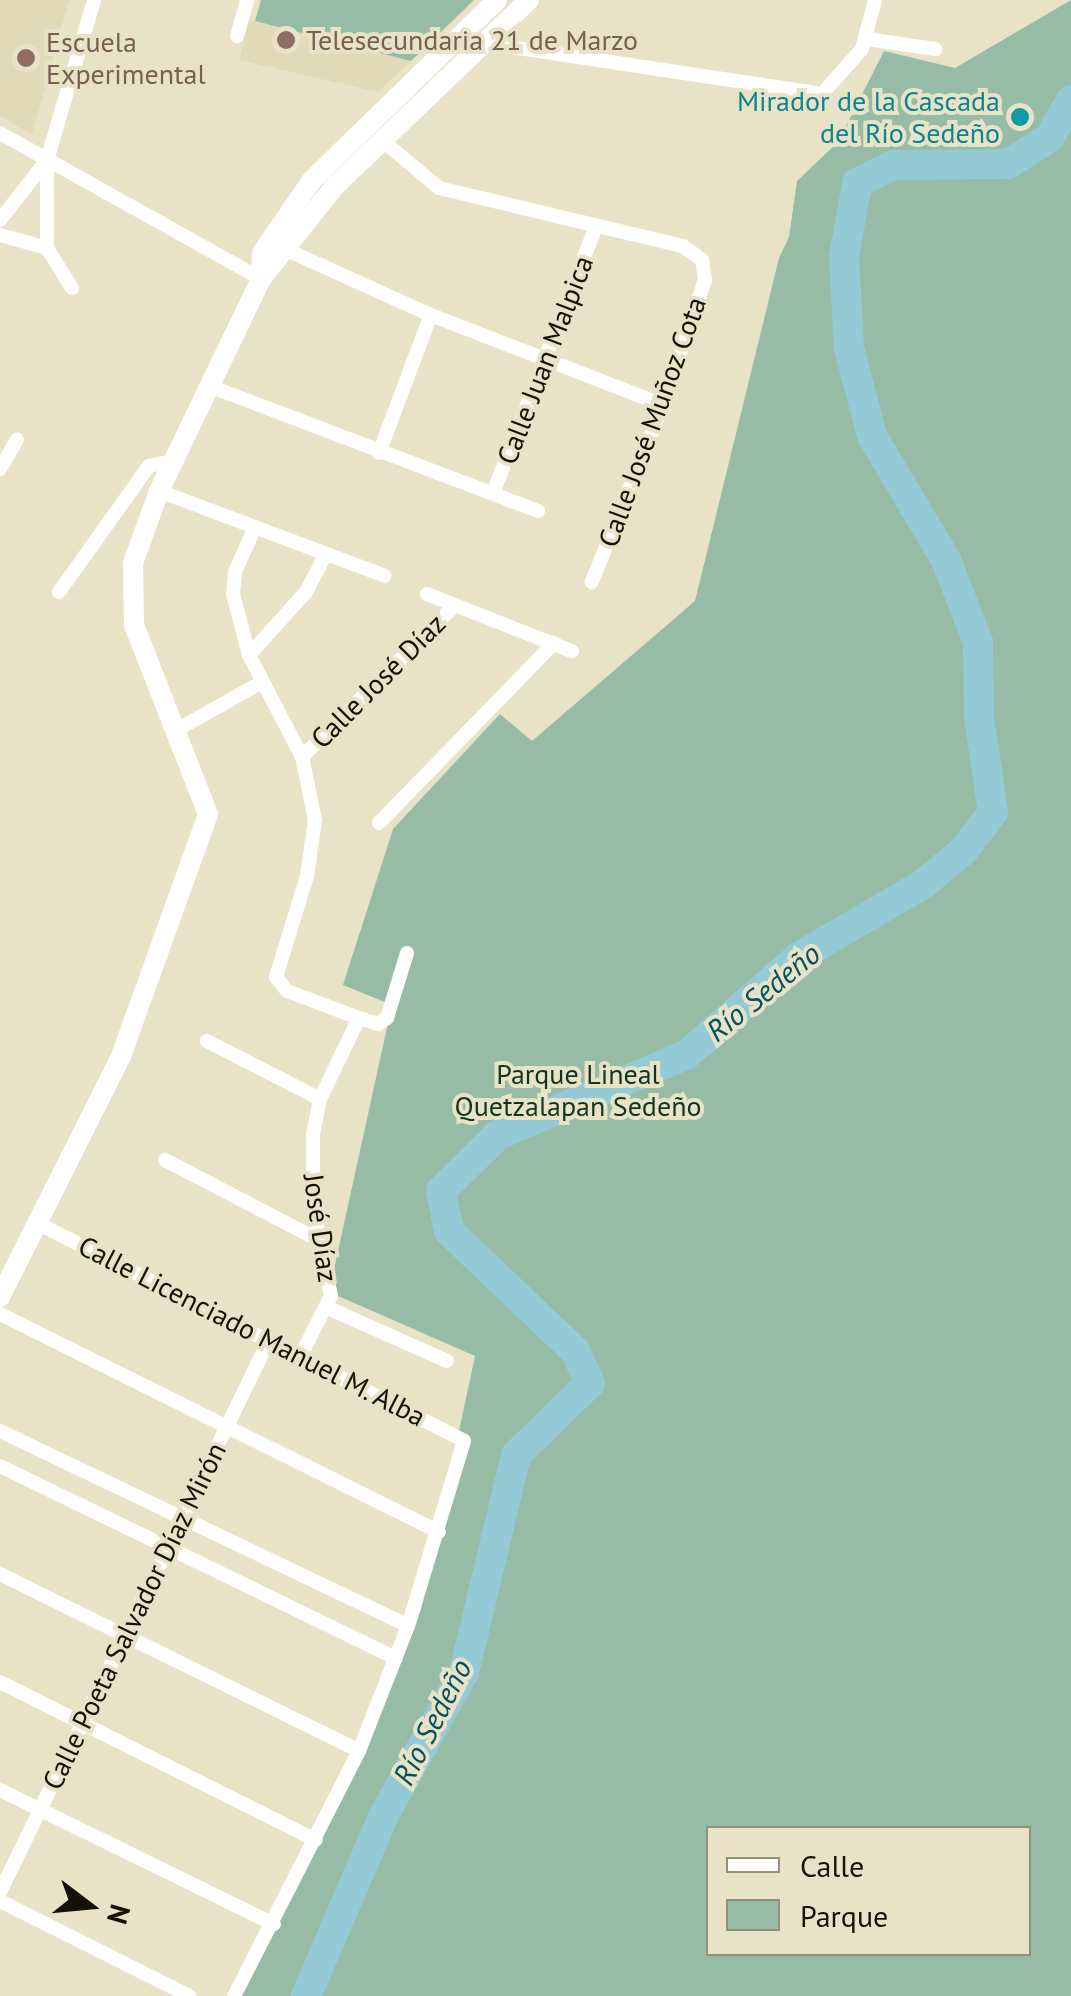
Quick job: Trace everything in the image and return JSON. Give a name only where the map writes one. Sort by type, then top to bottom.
[{"type":"street","points":[[72,288],[47,248],[47,160],[94,0]]},
{"type":"street","points":[[236,36],[246,0]]},
{"type":"street","points":[[262,280],[262,253],[497,0]]},
{"type":"street","points":[[0,1296],[121,1056],[204,832],[207,798],[173,732],[134,625],[130,594],[136,550],[159,490],[262,280],[287,250],[320,188],[383,141],[529,0]]},
{"type":"street","points":[[485,43],[812,94],[830,90],[867,39],[874,0]]},
{"type":"street","points":[[867,39],[936,49]]},
{"type":"street","points":[[0,132],[262,280]]},
{"type":"street","points":[[383,141],[439,188],[596,226]]},
{"type":"street","points":[[0,220],[47,160]]},
{"type":"street","name":"Calle José Muñoz Cota","points":[[592,582],[663,405],[705,280],[702,260],[683,246],[596,226]]},
{"type":"street","name":"Calle Juan Malpica","points":[[493,493],[548,360],[596,226]]},
{"type":"street","points":[[0,235],[47,248]]},
{"type":"street","points":[[287,250],[431,316],[663,405]]},
{"type":"street","points":[[379,453],[431,316]]},
{"type":"street","points":[[209,386],[538,510]]},
{"type":"street","points":[[0,469],[17,440]]},
{"type":"street","points":[[58,592],[149,466],[172,461]]},
{"type":"street","points":[[159,490],[384,576]]},
{"type":"street","name":"Calle José Díaz","points":[[255,527],[232,582],[249,655],[302,757],[315,820],[313,848],[276,978],[287,991],[359,1018]]},
{"type":"street","points":[[249,655],[306,592],[326,554]]},
{"type":"street","points":[[427,594],[572,651]]},
{"type":"street","name":"Calle José Díaz","points":[[302,757],[455,604]]},
{"type":"street","points":[[380,823],[554,643]]},
{"type":"street","points":[[173,732],[262,682]]},
{"type":"street","points":[[359,1018],[378,1024],[386,1018],[407,953]]},
{"type":"street","name":"José Díaz","points":[[301,1355],[328,1308],[311,1156],[320,1099],[359,1018]]},
{"type":"street","points":[[207,1041],[320,1099]]},
{"type":"street","points":[[166,1160],[319,1240]]},
{"type":"street","name":"Calle Licenciado Manuel M. Alba","points":[[37,1222],[464,1441],[439,1532]]},
{"type":"street","points":[[328,1308],[447,1361]]},
{"type":"street","points":[[0,1314],[439,1532],[359,1752],[234,1996]]},
{"type":"street","name":"Calle Poeta Salvador Díaz Mirón","points":[[0,1892],[269,1340]]},
{"type":"street","points":[[0,1431],[408,1626]]},
{"type":"street","points":[[0,1466],[170,1545],[396,1658]]},
{"type":"street","points":[[0,1574],[359,1752]]},
{"type":"street","points":[[0,1682],[316,1840]]},
{"type":"street","points":[[0,1790],[274,1924]]},
{"type":"street","points":[[0,1901],[190,1996]]},
{"type":"shaded area","name":"Escuela Experimental","points":[[0,0],[69,0],[32,135],[0,116]]},
{"type":"shaded area","name":"Telesecundaria 21 de Marzo","points":[[249,20],[411,61],[378,92],[239,60]]},
{"type":"green space","points":[[261,0],[474,0],[411,61],[255,21]]},
{"type":"green space","name":"Parque Lineal Quetzalapan Sedeño","points":[[1071,0],[1071,1996],[233,1996],[421,1609],[475,1356],[329,1292],[392,1005],[343,985],[393,829],[500,714],[532,741],[695,601],[779,258],[789,237],[797,181],[838,142],[884,51],[955,68]]},
{"type":"waterway","name":"Río Sedeño","points":[[306,1996],[385,1813],[464,1672],[516,1455],[590,1383],[575,1351],[449,1231],[441,1191],[498,1135],[686,1055],[800,956],[923,884],[963,851],[993,812],[979,717],[978,642],[946,560],[872,436],[849,348],[844,257],[857,183],[893,165],[1008,164],[1049,138],[1071,100]]},
{"type":"place","name":"Telesecundaria 21 de Marzo","points":[[286,40]]},
{"type":"place","name":"Escuela Experimental","points":[[26,58]]},
{"type":"place","name":"Mirador de la Cascada del Río Sedeño","points":[[1020,117]]}]
